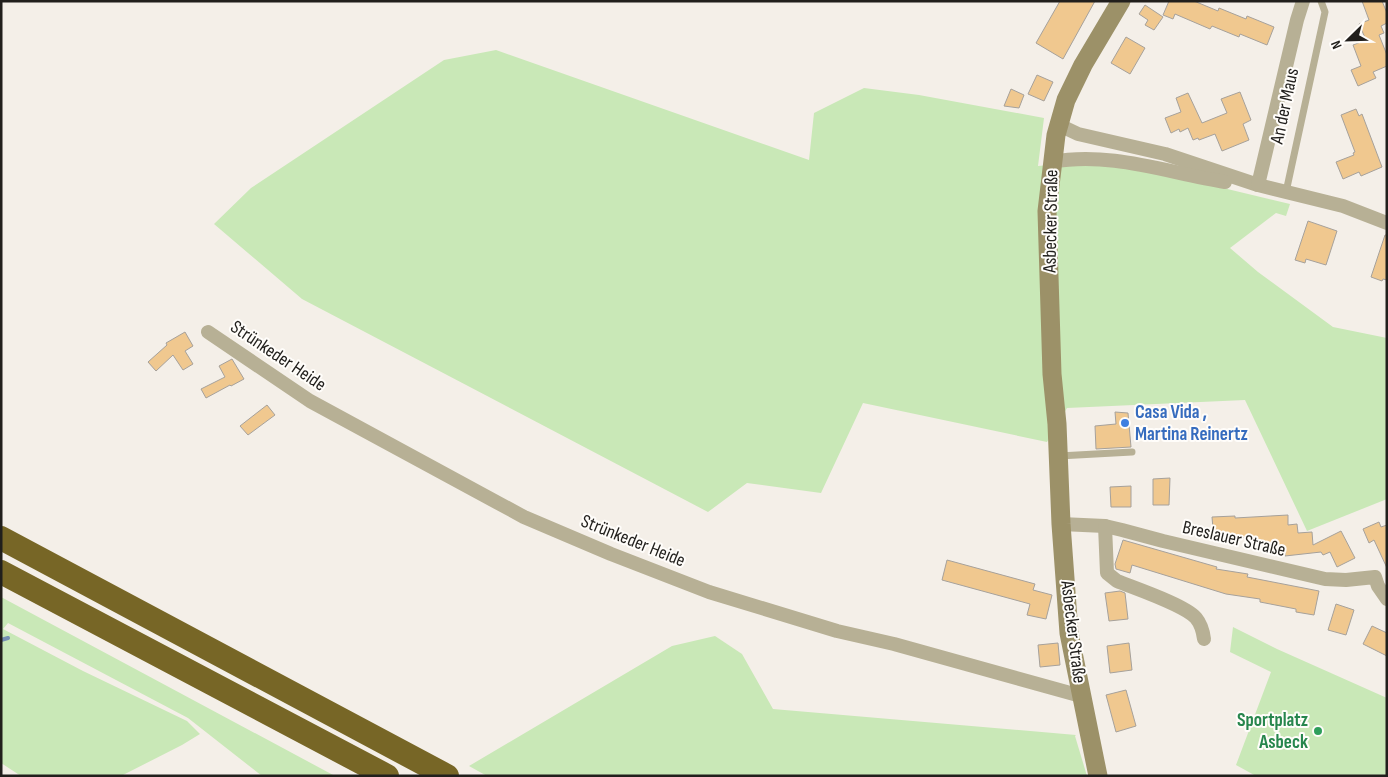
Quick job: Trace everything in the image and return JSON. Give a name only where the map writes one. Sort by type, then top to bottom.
[{"type":"highway","points":[[1,538],[447,776]]},
{"type":"highway","points":[[1,572],[387,776]]},
{"type":"main road","name":"Asbecker Straße","points":[[1098,776],[1069,633],[1052,374],[1047,211],[1052,162],[1066,100],[1083,65],[1121,1]]},
{"type":"street","name":"An der Maus","points":[[1258,185],[1303,1]]},
{"type":"street","points":[[1059,125],[1078,134],[1165,154],[1258,185],[1343,206],[1387,223]]},
{"type":"street","points":[[1052,162],[1066,159],[1087,159],[1122,162],[1224,182],[1258,185]]},
{"type":"street","name":"Strünkeder Heide","points":[[208,332],[310,401],[524,517],[610,554],[708,592],[837,631],[894,644],[1081,696]]},
{"type":"street","name":"Breslauer Straße","points":[[1061,524],[1105,526],[1325,579],[1346,580],[1381,575],[1378,586],[1387,599]]},
{"type":"street","points":[[1105,526],[1106,569],[1108,576],[1192,614],[1202,629],[1204,640]]},
{"type":"lane","name":"An der Maus","points":[[1286,192],[1325,12],[1321,1]]},
{"type":"lane","points":[[1058,456],[1132,452]]},
{"type":"green space","points":[[496,50],[809,160],[814,113],[864,88],[919,95],[1044,118],[1038,166],[1096,161],[1165,174],[1290,204],[1286,216],[1276,213],[1230,248],[1258,272],[1333,327],[1387,338],[1387,499],[1307,531],[1245,400],[1067,408],[1047,442],[863,403],[821,493],[747,483],[708,512],[302,299],[214,224],[251,188],[444,60]]},
{"type":"green space","points":[[1,597],[335,776],[262,776],[188,718],[8,623],[3,629],[83,671],[187,721],[200,734],[121,776],[21,776],[1,763]]},
{"type":"green space","name":"Sportplatz Asbeck","points":[[1233,627],[1277,649],[1387,698],[1387,776],[1256,776],[1236,765],[1271,672],[1230,652]]},
{"type":"green space","points":[[715,636],[742,654],[773,709],[1076,735],[1087,776],[487,776],[469,766],[672,646]]},
{"type":"building","points":[[1060,1],[1095,1],[1063,59],[1036,43]]},
{"type":"building","points":[[1169,1],[1194,1],[1218,11],[1219,8],[1246,19],[1247,16],[1274,27],[1267,45],[1240,34],[1239,37],[1212,26],[1210,29],[1175,14],[1173,19],[1163,15]]},
{"type":"building","points":[[1362,1],[1382,1],[1387,13],[1387,23],[1381,26],[1384,33],[1379,35],[1387,55],[1387,66],[1373,72],[1376,78],[1358,86],[1351,70],[1361,66],[1353,45],[1366,40],[1359,24],[1369,20]]},
{"type":"building","points":[[1145,5],[1163,17],[1154,30],[1145,25],[1148,20],[1139,14]]},
{"type":"building","points":[[1126,37],[1145,48],[1130,74],[1111,63]]},
{"type":"building","points":[[1037,75],[1053,82],[1044,101],[1028,94]]},
{"type":"building","points":[[1011,89],[1024,95],[1019,108],[1004,106]]},
{"type":"building","points":[[1240,92],[1251,120],[1243,124],[1249,140],[1222,151],[1215,134],[1199,140],[1198,138],[1193,140],[1188,128],[1180,132],[1179,129],[1171,133],[1165,118],[1181,112],[1176,98],[1188,93],[1202,123],[1227,113],[1221,99]]},
{"type":"building","points":[[1356,109],[1359,116],[1362,114],[1382,167],[1361,176],[1359,172],[1343,179],[1336,162],[1354,155],[1353,153],[1355,152],[1341,115]]},
{"type":"building","points":[[1308,221],[1337,231],[1326,265],[1306,259],[1305,263],[1295,260]]},
{"type":"building","points":[[1385,235],[1387,235],[1387,280],[1383,279],[1382,281],[1371,277]]},
{"type":"building","points":[[185,332],[193,346],[185,351],[193,364],[183,370],[173,355],[156,371],[148,362],[167,345],[166,343]]},
{"type":"building","points":[[232,359],[244,379],[206,398],[201,389],[225,377],[219,366]]},
{"type":"building","points":[[267,405],[275,415],[248,435],[240,426]]},
{"type":"building","points":[[1115,412],[1128,413],[1131,447],[1096,449],[1095,426],[1116,424]]},
{"type":"building","points":[[1170,478],[1169,505],[1153,505],[1153,479]]},
{"type":"building","points":[[1131,486],[1131,507],[1111,507],[1110,487]]},
{"type":"building","points":[[1288,515],[1288,525],[1297,524],[1298,533],[1312,532],[1313,545],[1341,531],[1355,558],[1337,567],[1330,552],[1323,555],[1321,552],[1285,556],[1285,547],[1251,548],[1250,537],[1214,540],[1212,517],[1235,516],[1235,518]]},
{"type":"building","points":[[1379,522],[1381,527],[1387,525],[1387,568],[1374,540],[1369,543],[1363,529]]},
{"type":"building","points":[[1123,540],[1217,567],[1216,569],[1248,574],[1247,577],[1319,591],[1314,615],[1296,612],[1296,609],[1260,602],[1260,599],[1226,594],[1132,565],[1130,573],[1116,569],[1115,564]]},
{"type":"building","points":[[947,560],[1035,584],[1033,590],[1052,595],[1046,619],[1027,615],[1030,604],[942,580]]},
{"type":"building","points":[[1120,591],[1125,593],[1128,619],[1109,621],[1105,593]]},
{"type":"building","points":[[1336,604],[1354,610],[1346,635],[1328,630]]},
{"type":"building","points":[[1372,626],[1387,633],[1387,656],[1363,644]]},
{"type":"building","points":[[1058,643],[1060,665],[1040,667],[1038,645]]},
{"type":"building","points":[[1129,643],[1132,670],[1110,673],[1107,646]]},
{"type":"building","points":[[1126,690],[1136,726],[1116,732],[1106,695]]},
{"type":"waterway","points":[[1,640],[8,638]]},
{"type":"place","name":"Casa Vida , Martina Reinertz","points":[[1125,423]]},
{"type":"place","name":"Sportplatz Asbeck","points":[[1318,731]]}]
